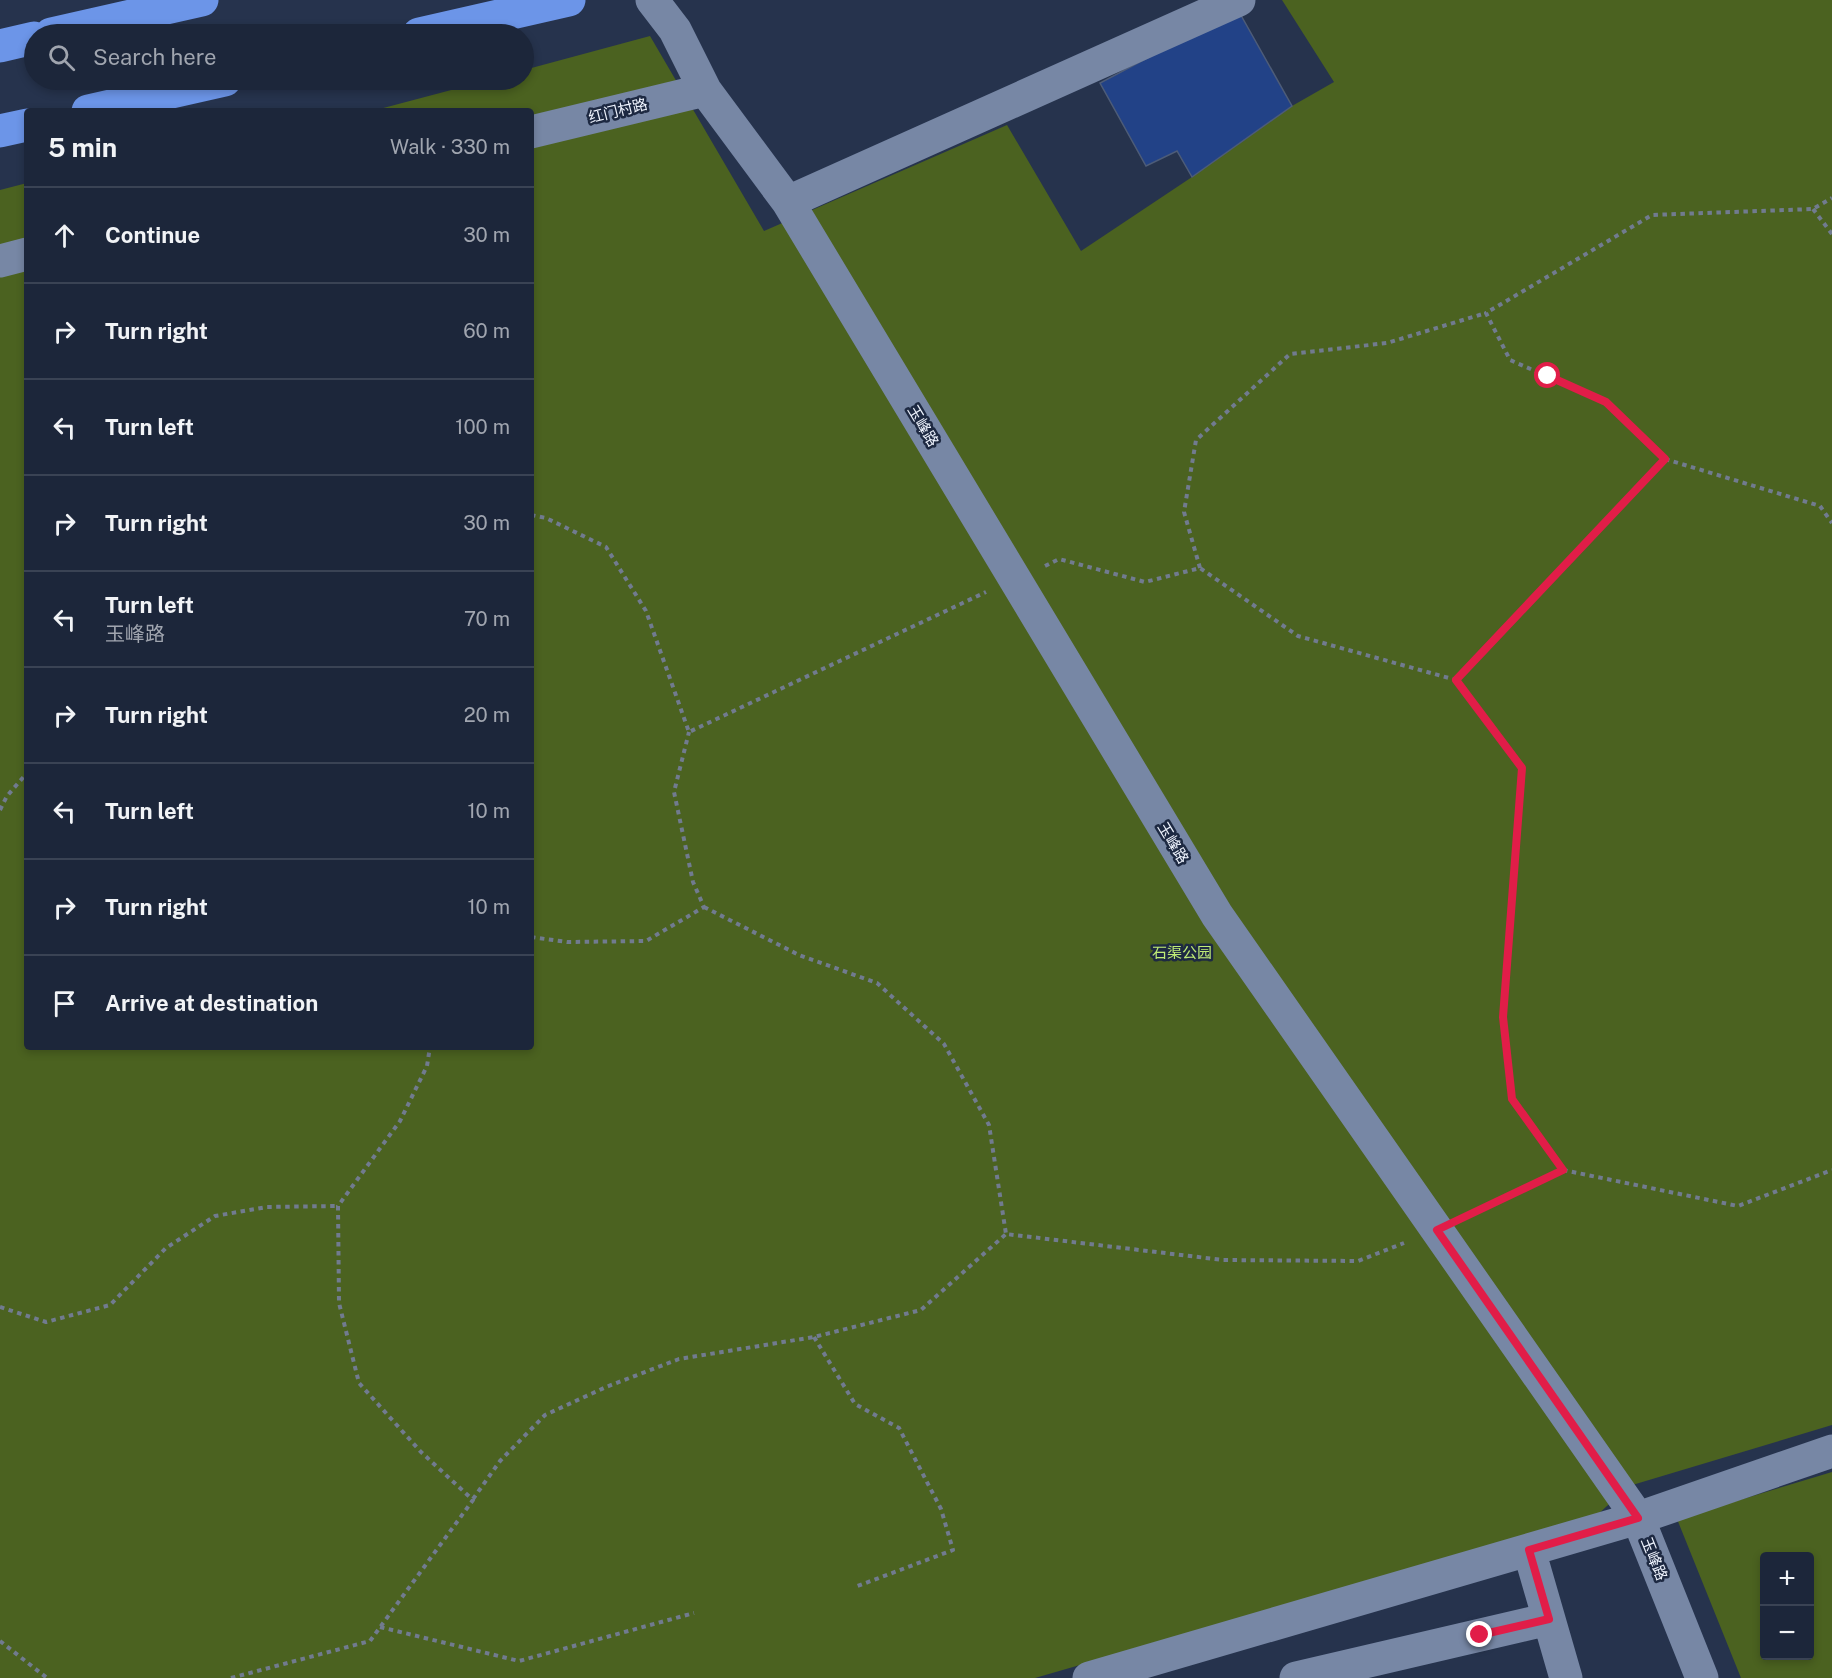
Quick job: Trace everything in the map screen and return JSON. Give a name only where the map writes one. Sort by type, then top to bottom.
[{"type":"highway","points":[[95,24],[202,0]]},
{"type":"highway","points":[[463,24],[569,0]]},
{"type":"highway","points":[[0,46],[24,40]]},
{"type":"highway","points":[[101,108],[181,90]]},
{"type":"highway","points":[[0,131],[24,126]]},
{"type":"street","name":"玉峰路","points":[[652,0],[675,30],[705,90],[788,202],[1217,915],[1638,1518],[1702,1678]]},
{"type":"street","points":[[788,202],[1239,0]]},
{"type":"street","name":"红门村路","points":[[534,131],[705,90]]},
{"type":"street","points":[[0,261],[24,255]]},
{"type":"street","points":[[1089,1678],[1638,1518],[1832,1451]]},
{"type":"street","points":[[1529,1550],[1566,1678]]},
{"type":"street","points":[[1296,1678],[1549,1619]]},
{"type":"path","points":[[1563,1170],[1512,1099],[1503,1017],[1522,768],[1456,680],[1298,636],[1200,568],[1184,512],[1196,440],[1290,354],[1388,343],[1486,313],[1653,215],[1813,209],[1832,198]]},
{"type":"path","points":[[1813,209],[1832,234]]},
{"type":"path","points":[[1486,313],[1510,360],[1606,402],[1665,459],[1820,506],[1832,523]]},
{"type":"path","points":[[1456,680],[1665,459]]},
{"type":"path","points":[[534,516],[546,518],[606,547],[646,611],[689,732],[674,792],[693,882],[704,907],[799,955],[878,983],[944,1044],[989,1125],[1006,1234]]},
{"type":"path","points":[[689,732],[1059,559],[1145,582],[1200,568]]},
{"type":"path","points":[[0,810],[7,796],[24,776]]},
{"type":"path","points":[[534,937],[567,942],[646,941],[704,907]]},
{"type":"path","points":[[430,1050],[427,1066],[400,1121],[338,1206],[339,1303],[359,1383],[421,1452],[473,1500]]},
{"type":"path","points":[[231,1678],[370,1641],[500,1461],[545,1415],[606,1387],[679,1359],[814,1337],[921,1310],[1006,1234],[1222,1260],[1358,1261],[1437,1230],[1563,1170],[1738,1206],[1832,1170]]},
{"type":"path","points":[[0,1307],[46,1322],[110,1305],[166,1248],[214,1216],[267,1207],[338,1206]]},
{"type":"path","points":[[814,1337],[855,1404],[899,1428],[941,1509],[953,1550],[855,1587]]},
{"type":"path","points":[[380,1627],[519,1661],[694,1613]]},
{"type":"path","points":[[0,1641],[47,1678]]},
{"type":"green space","name":"石渠公园","points":[[1282,0],[1832,0],[1832,1425],[1629,1486],[1596,1516],[1035,1678],[0,1678],[0,190],[24,184],[24,1050],[534,1050],[534,108],[383,108],[451,90],[534,90],[534,67],[650,36],[764,231],[1007,125],[1081,251],[1192,177],[1292,106],[1334,82]]},
{"type":"green space","points":[[1832,1472],[1832,1678],[1741,1678],[1677,1519]]},
{"type":"building","points":[[1238,10],[1292,106],[1192,177],[1177,151],[1146,166],[1100,83]]},
{"type":"route","points":[[1480,1635],[1549,1619],[1529,1550],[1638,1518],[1437,1230],[1563,1170],[1512,1099],[1503,1017],[1522,768],[1456,680],[1665,459],[1606,402],[1548,376]]}]
